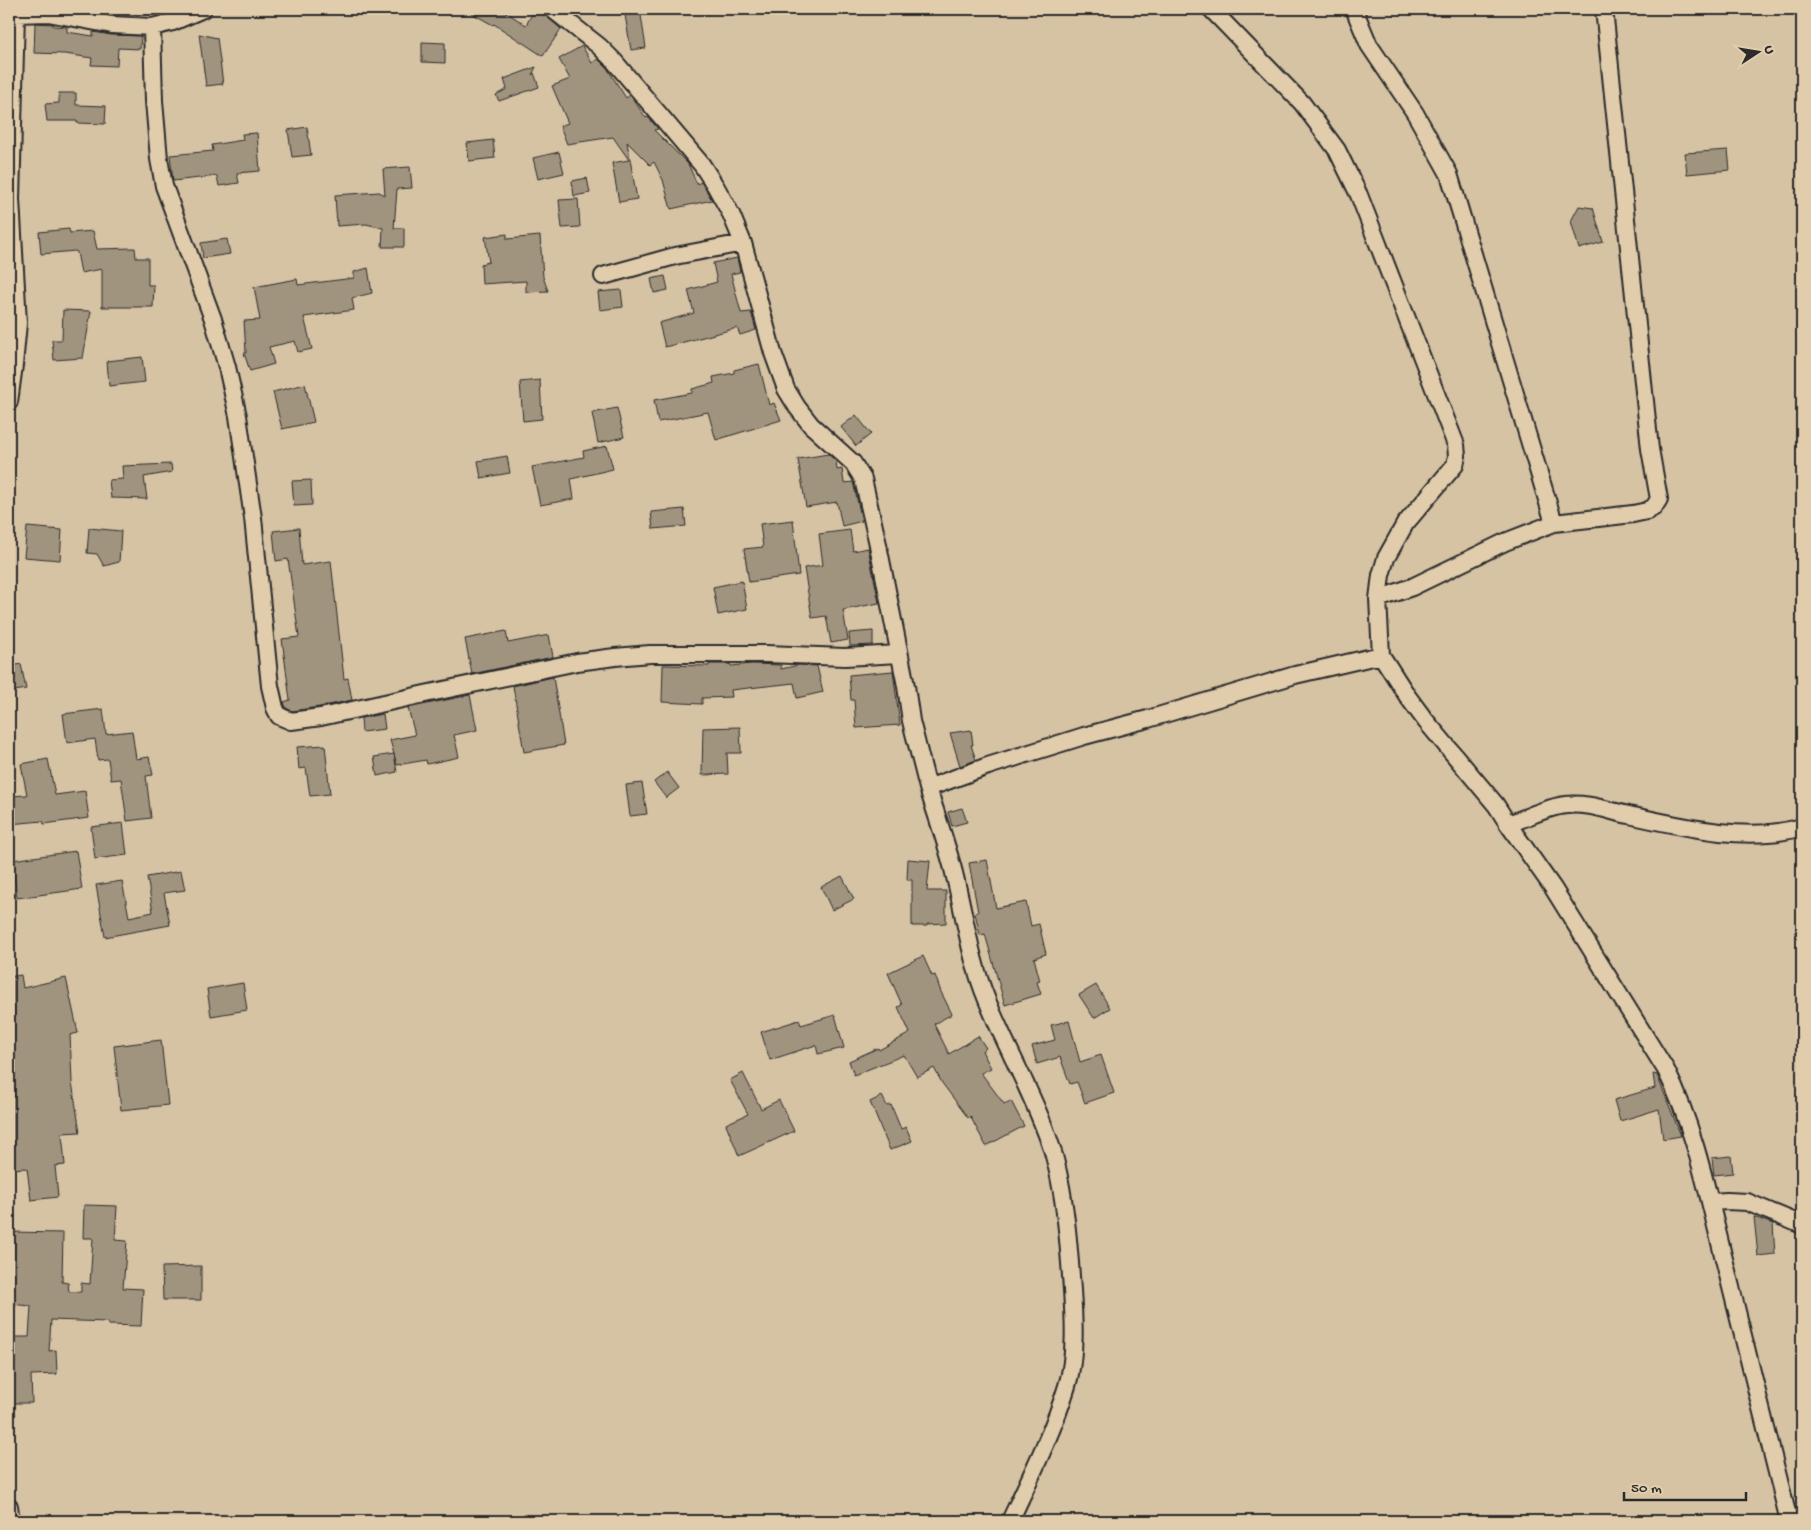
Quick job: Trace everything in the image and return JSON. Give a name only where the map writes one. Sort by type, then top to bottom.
[{"type":"street","points":[[9,402],[18,323],[11,200],[12,14],[48,13],[112,25],[152,27],[172,22],[203,9]]},
{"type":"street","points":[[552,9],[614,60],[702,165],[731,214],[743,243],[786,389],[811,425],[853,463],[863,479],[906,686],[911,721],[928,788],[954,873],[966,931],[978,975],[1052,1150],[1062,1196],[1068,1244],[1074,1334],[1068,1385],[1010,1521]]},
{"type":"street","points":[[1211,9],[1302,103],[1337,150],[1359,195],[1456,445],[1457,456],[1455,465],[1405,524],[1386,558],[1381,575],[1378,599],[1381,655],[1408,697],[1496,806],[1553,888],[1666,1070],[1683,1108],[1710,1202],[1789,1521]]},
{"type":"street","points":[[1354,9],[1369,45],[1415,113],[1448,174],[1554,523]]},
{"type":"street","points":[[1378,599],[1412,587],[1505,542],[1554,523],[1640,512],[1654,507],[1659,499],[1650,449],[1604,9]]},
{"type":"street","points":[[152,27],[159,159],[164,186],[213,319],[227,367],[238,416],[253,518],[269,679],[275,708],[279,716],[291,721],[321,717],[577,662],[615,657],[650,654],[766,654],[844,657],[899,654]]},
{"type":"street","points":[[603,276],[675,256],[743,243]]},
{"type":"street","points":[[928,788],[988,766],[1084,736],[1295,675],[1381,655]]},
{"type":"street","points":[[1508,824],[1544,810],[1566,805],[1586,806],[1672,824],[1741,833],[1783,832],[1802,827]]},
{"type":"street","points":[[1710,1202],[1747,1202],[1802,1225]]},
{"type":"street","points":[[9,1506],[11,1521]]},
{"type":"building","points":[[464,9],[501,9],[526,25],[535,9],[538,9],[561,29],[543,56],[494,24]]},
{"type":"building","points":[[624,9],[640,9],[646,48],[631,50]]},
{"type":"building","points":[[35,23],[67,27],[67,32],[93,36],[93,32],[141,36],[140,49],[118,48],[117,66],[91,65],[92,58],[65,54],[34,53]]},
{"type":"building","points":[[199,34],[217,38],[223,84],[206,86]]},
{"type":"building","points":[[422,42],[445,43],[445,63],[422,62]]},
{"type":"building","points":[[582,46],[592,63],[598,59],[607,68],[626,98],[630,95],[646,118],[648,117],[658,129],[654,130],[688,164],[697,184],[701,182],[712,200],[671,209],[663,180],[654,162],[650,165],[627,142],[637,199],[619,202],[612,163],[629,160],[613,137],[567,144],[560,126],[568,123],[552,86],[570,79],[559,59]]},
{"type":"building","points":[[536,67],[532,75],[534,73],[539,87],[499,101],[496,95],[507,89],[504,79]]},
{"type":"building","points":[[59,93],[76,93],[76,105],[106,106],[105,124],[77,123],[77,121],[47,121],[45,104],[59,103]]},
{"type":"building","points":[[307,127],[311,155],[292,157],[288,130]]},
{"type":"building","points":[[257,133],[260,171],[237,173],[239,183],[219,186],[217,176],[173,181],[170,155],[213,151],[212,145],[243,140],[242,134]]},
{"type":"building","points":[[493,140],[495,158],[469,161],[467,143]]},
{"type":"building","points":[[1728,150],[1730,170],[1687,174],[1685,153]]},
{"type":"building","points":[[559,152],[564,173],[538,179],[533,158]]},
{"type":"building","points":[[410,167],[412,188],[397,189],[394,228],[404,228],[404,247],[382,247],[383,228],[366,224],[337,226],[335,195],[379,192],[385,195],[383,169]]},
{"type":"building","points":[[587,178],[590,193],[574,196],[572,181]]},
{"type":"building","points":[[578,199],[580,227],[562,228],[559,200]]},
{"type":"building","points":[[1579,206],[1593,208],[1603,242],[1579,249],[1571,221]]},
{"type":"building","points":[[69,229],[70,233],[93,231],[97,249],[135,248],[136,258],[148,258],[148,285],[154,285],[153,307],[102,307],[102,269],[81,273],[77,252],[75,251],[41,254],[39,232]]},
{"type":"building","points":[[507,234],[507,239],[540,236],[543,277],[548,291],[526,292],[526,281],[482,284],[481,264],[489,262],[485,237]]},
{"type":"building","points":[[227,239],[230,254],[203,258],[201,243]]},
{"type":"building","points":[[737,258],[740,272],[731,274],[741,313],[751,312],[756,330],[740,335],[737,328],[665,347],[659,323],[694,313],[688,290],[717,282],[713,263]]},
{"type":"building","points":[[368,268],[372,293],[352,298],[354,310],[304,317],[312,349],[298,352],[295,341],[269,347],[274,364],[250,371],[244,353],[246,353],[244,321],[260,320],[254,287],[297,279],[298,285],[354,278],[354,272]]},
{"type":"building","points":[[665,276],[668,290],[654,293],[651,279]]},
{"type":"building","points":[[621,290],[623,307],[600,310],[598,292]]},
{"type":"building","points":[[63,310],[91,311],[83,358],[54,360],[52,340],[62,340]]},
{"type":"building","points":[[142,357],[145,382],[109,386],[107,361]]},
{"type":"building","points":[[759,364],[769,405],[774,403],[781,420],[716,440],[708,412],[658,422],[654,400],[692,393],[692,389],[714,383],[713,377],[734,373],[734,370]]},
{"type":"building","points":[[540,380],[542,419],[523,421],[520,382]]},
{"type":"building","points":[[305,384],[314,422],[282,429],[273,392]]},
{"type":"building","points":[[617,408],[624,437],[598,443],[592,413]]},
{"type":"building","points":[[856,415],[871,434],[856,446],[841,427]]},
{"type":"building","points":[[607,446],[613,469],[571,479],[574,499],[540,505],[532,467],[584,457],[583,451]]},
{"type":"building","points":[[828,454],[836,461],[837,470],[842,469],[844,483],[853,482],[862,521],[842,526],[837,502],[806,507],[798,459]]},
{"type":"building","points":[[507,456],[510,473],[481,478],[478,461]]},
{"type":"building","points":[[171,464],[172,472],[144,477],[147,499],[111,498],[109,480],[123,479],[122,466]]},
{"type":"building","points":[[311,480],[312,505],[294,506],[292,481]]},
{"type":"building","points":[[684,509],[686,526],[653,529],[651,512]]},
{"type":"building","points":[[793,520],[799,575],[749,582],[744,549],[763,547],[760,524]]},
{"type":"building","points":[[27,527],[62,530],[60,560],[24,557]]},
{"type":"building","points":[[89,528],[121,531],[119,562],[104,566],[97,554],[87,553]]},
{"type":"building","points":[[299,528],[302,565],[331,561],[344,679],[348,678],[352,700],[292,711],[286,708],[284,702],[290,700],[282,639],[299,637],[288,559],[276,561],[273,531]]},
{"type":"building","points":[[850,530],[853,551],[868,548],[879,603],[843,610],[848,640],[831,643],[826,616],[812,618],[804,568],[823,565],[819,534]]},
{"type":"building","points":[[742,581],[747,609],[718,615],[713,587]]},
{"type":"building","points":[[506,631],[508,643],[549,635],[553,657],[472,674],[465,639]]},
{"type":"building","points":[[873,631],[873,645],[850,646],[849,633]]},
{"type":"building","points":[[21,664],[26,689],[9,692],[9,667]]},
{"type":"building","points":[[709,664],[730,664],[731,666],[752,664],[781,665],[781,669],[799,665],[817,666],[823,692],[797,698],[794,683],[731,690],[732,697],[702,698],[702,704],[662,702],[663,665],[709,666]]},
{"type":"building","points":[[893,671],[900,725],[856,728],[854,700],[851,700],[849,675]]},
{"type":"building","points":[[553,677],[564,745],[524,752],[513,686]]},
{"type":"building","points":[[470,695],[477,730],[454,735],[459,757],[427,764],[426,760],[397,765],[390,740],[415,735],[408,708]]},
{"type":"building","points":[[103,709],[106,734],[132,731],[136,759],[149,757],[153,775],[146,776],[151,818],[127,821],[121,779],[111,780],[108,759],[98,760],[95,739],[67,743],[63,714]]},
{"type":"building","points":[[383,714],[385,729],[362,732],[361,718]]},
{"type":"building","points":[[740,727],[741,753],[727,753],[728,774],[702,775],[703,728]]},
{"type":"building","points":[[971,730],[973,745],[971,745],[976,760],[960,766],[950,733]]},
{"type":"building","points":[[325,745],[330,794],[310,796],[306,768],[299,769],[297,747]]},
{"type":"building","points":[[394,754],[397,772],[377,776],[374,757]]},
{"type":"building","points":[[48,759],[55,795],[85,791],[89,818],[44,824],[43,821],[9,824],[9,796],[27,795],[21,764]]},
{"type":"building","points":[[667,772],[679,788],[666,798],[654,782]]},
{"type":"building","points":[[642,783],[647,814],[630,816],[626,785]]},
{"type":"building","points":[[962,808],[967,822],[952,826],[948,812]]},
{"type":"building","points":[[123,823],[127,855],[95,859],[91,827]]},
{"type":"building","points":[[76,851],[82,889],[17,898],[12,860]]},
{"type":"building","points":[[908,859],[930,861],[927,891],[946,891],[946,923],[912,926],[912,880],[907,880]]},
{"type":"building","points":[[987,860],[996,908],[1026,902],[1031,926],[1039,924],[1046,954],[1034,958],[1040,981],[1037,982],[1041,994],[1005,1005],[985,934],[980,935],[975,913],[978,912],[969,863]]},
{"type":"building","points":[[181,871],[185,890],[164,893],[170,925],[105,937],[96,885],[122,881],[129,917],[153,912],[147,877]]},
{"type":"building","points":[[842,876],[854,899],[832,910],[821,887]]},
{"type":"building","points":[[923,956],[932,976],[935,975],[952,1014],[934,1024],[949,1054],[978,1036],[986,1048],[982,1051],[991,1068],[981,1073],[1004,1104],[1011,1101],[1024,1126],[986,1146],[970,1116],[968,1118],[942,1083],[934,1068],[917,1077],[904,1055],[854,1075],[849,1061],[878,1048],[879,1050],[910,1033],[898,1007],[902,1005],[888,973]]},
{"type":"building","points":[[21,975],[23,988],[66,978],[78,1033],[70,1035],[72,1082],[80,1132],[62,1133],[65,1165],[55,1166],[58,1197],[31,1200],[27,1168],[9,1169],[9,977]]},
{"type":"building","points":[[243,983],[247,1010],[211,1016],[207,989]]},
{"type":"building","points":[[1096,985],[1110,1008],[1094,1018],[1079,995]]},
{"type":"building","points":[[835,1015],[844,1048],[818,1054],[816,1045],[770,1060],[761,1032],[799,1020],[801,1025]]},
{"type":"building","points":[[1069,1021],[1080,1062],[1101,1055],[1114,1093],[1085,1103],[1077,1082],[1070,1084],[1060,1057],[1037,1064],[1032,1046],[1055,1040],[1051,1025]]},
{"type":"building","points":[[161,1040],[168,1105],[121,1110],[114,1046]]},
{"type":"building","points":[[743,1073],[761,1109],[779,1100],[794,1131],[739,1156],[726,1124],[748,1114],[730,1080]]},
{"type":"building","points":[[1653,1074],[1657,1075],[1681,1136],[1663,1139],[1659,1109],[1620,1121],[1614,1100],[1655,1088]]},
{"type":"building","points":[[882,1096],[887,1106],[891,1105],[901,1129],[906,1127],[912,1141],[890,1150],[870,1102]]},
{"type":"building","points":[[1731,1156],[1733,1173],[1714,1175],[1712,1158]]},
{"type":"building","points":[[84,1205],[117,1206],[115,1240],[127,1241],[123,1288],[143,1289],[141,1326],[108,1325],[108,1322],[51,1320],[49,1351],[56,1350],[57,1374],[31,1375],[32,1403],[9,1403],[9,1337],[29,1337],[31,1306],[9,1304],[9,1232],[63,1233],[62,1282],[68,1283],[69,1292],[81,1292],[81,1283],[90,1284],[93,1238],[83,1238]]},
{"type":"building","points":[[1754,1217],[1773,1224],[1775,1254],[1758,1256]]},
{"type":"building","points":[[201,1266],[201,1300],[163,1300],[162,1267]]}]
